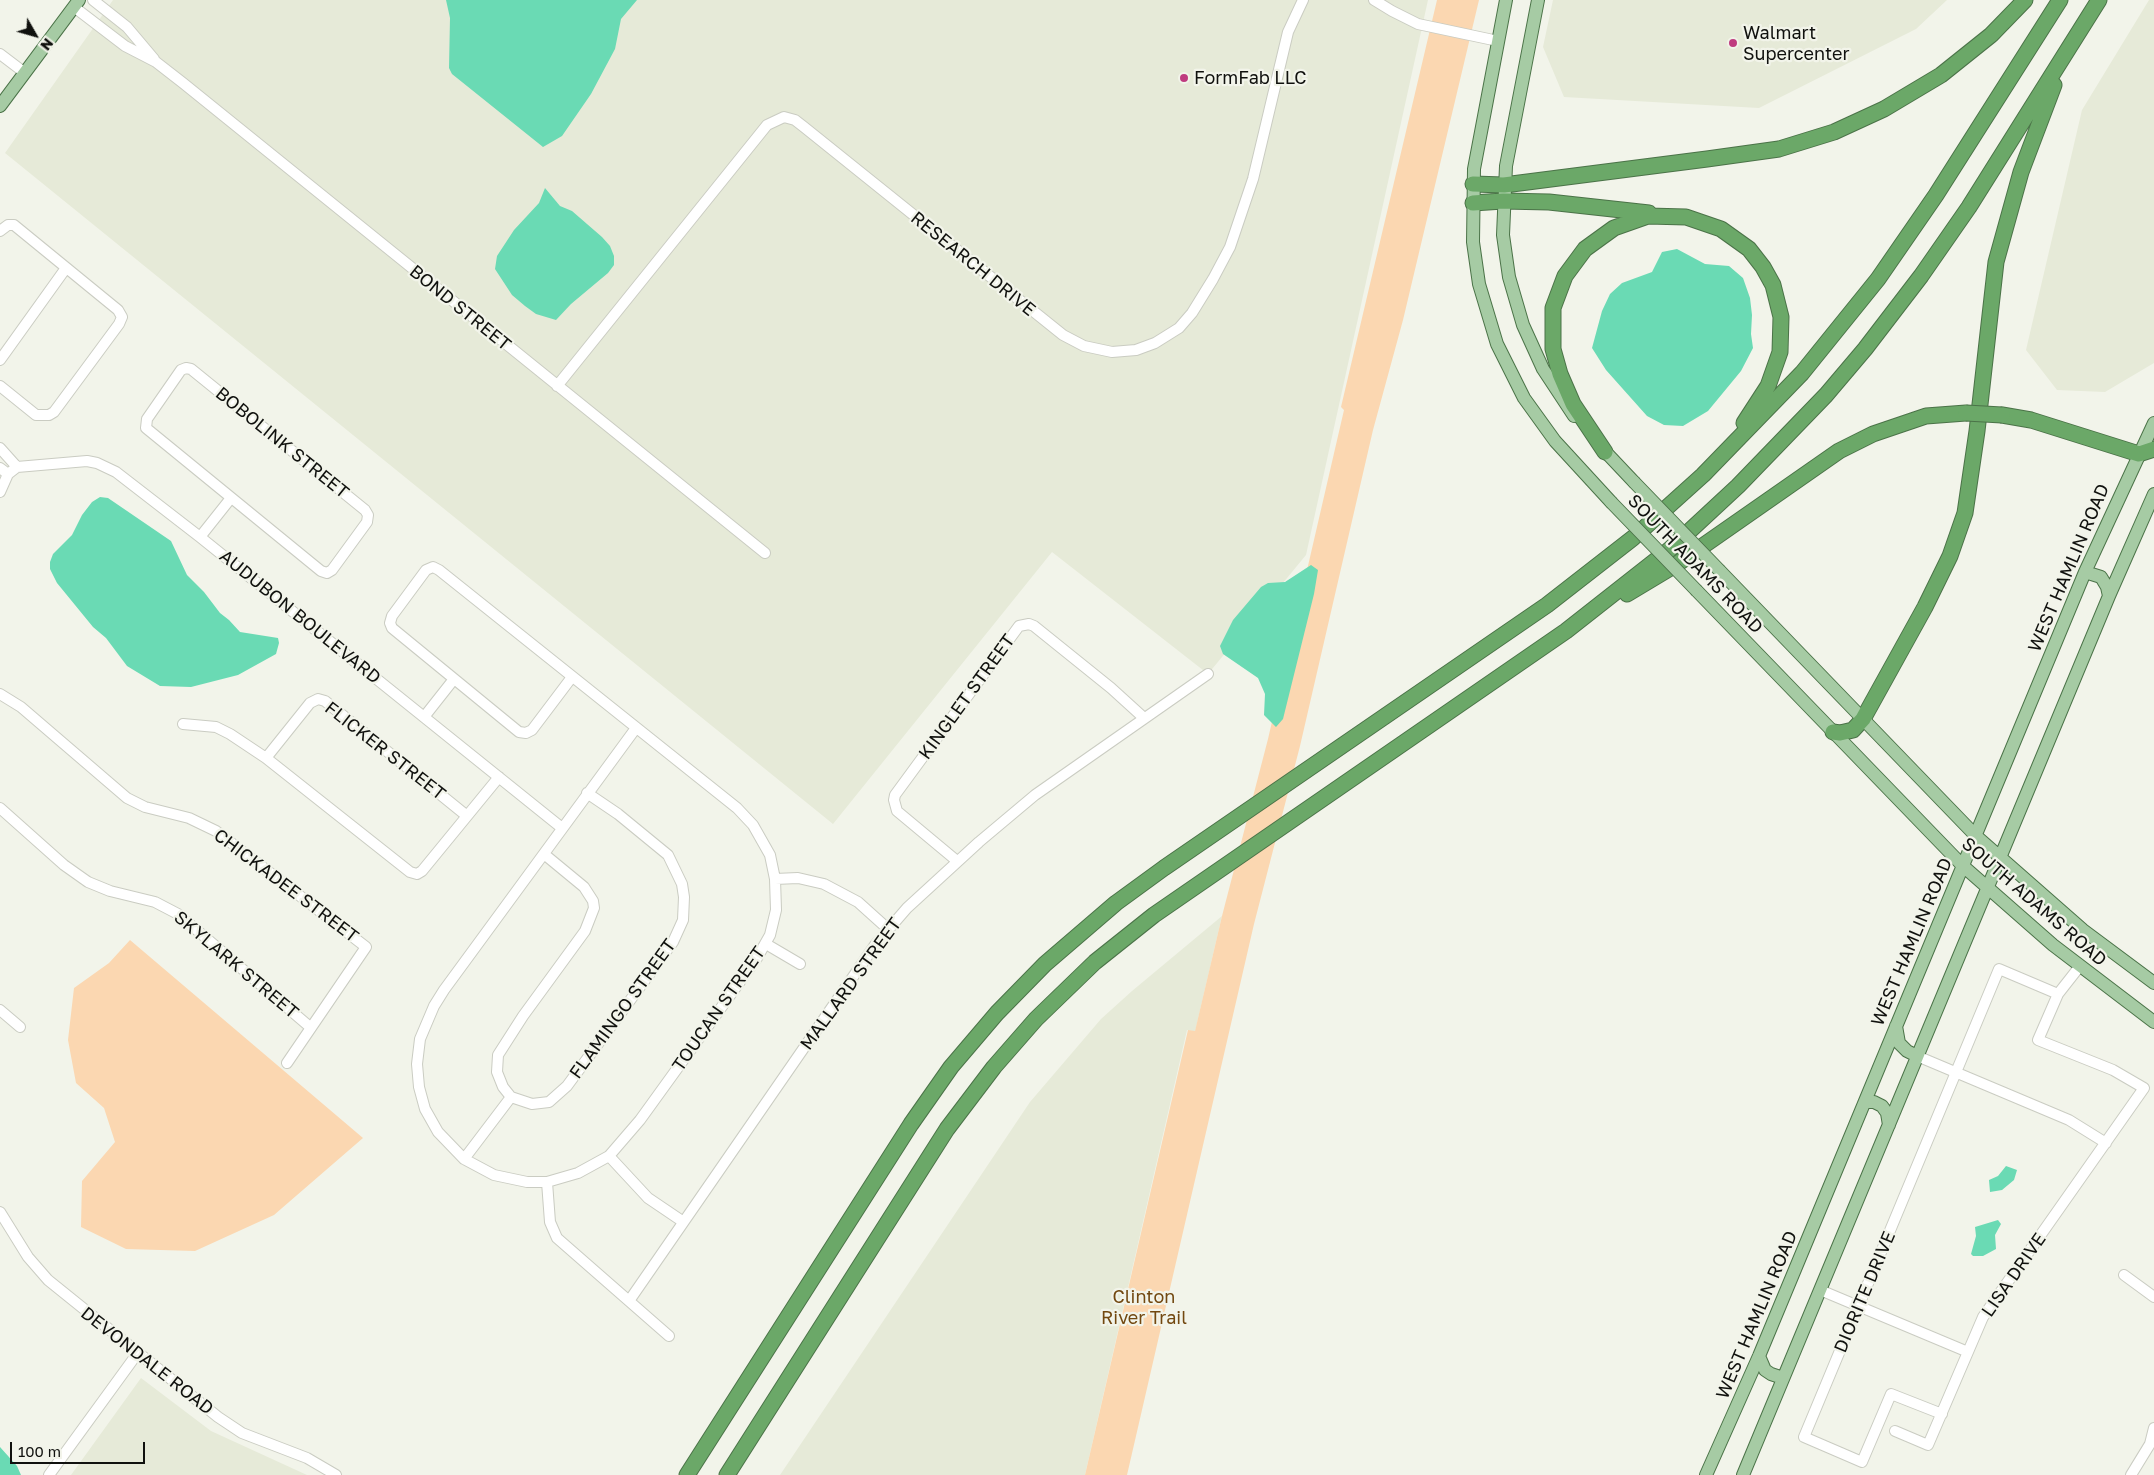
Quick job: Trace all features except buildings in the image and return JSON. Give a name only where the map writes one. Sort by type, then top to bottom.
[{"type":"highway","points":[[1473,184],[1504,185],[1778,148],[1834,132],[1884,109],[1941,75],[1991,35],[2025,0]]},
{"type":"highway","points":[[687,1475],[911,1124],[965,1050],[1024,985],[1081,932],[1138,886],[1547,605],[1627,543],[1703,475],[1802,373],[1884,271],[1940,189],[2060,0]]},
{"type":"highway","points":[[727,1475],[930,1154],[960,1110],[1036,1019],[1095,962],[1147,920],[1566,631],[1622,589],[1696,526],[1762,463],[1831,388],[1884,325],[1936,256],[2099,0]]},
{"type":"highway","points":[[1833,732],[1840,733],[1853,730],[1863,719],[1938,581],[1950,556],[1965,513],[1978,431],[1996,262],[2021,172],[2067,51]]},
{"type":"highway","points":[[1473,203],[1503,200],[1549,202],[1699,220],[1721,229],[1740,242],[1763,267],[1773,285],[1780,306],[1782,327],[1780,352],[1770,380],[1755,408],[1703,475]]},
{"type":"highway","points":[[1605,452],[1573,404],[1560,374],[1552,340],[1554,308],[1565,276],[1578,257],[1594,241],[1625,224],[1648,216],[1663,215]]},
{"type":"highway","points":[[1566,631],[1677,564],[1839,451],[1874,434],[1926,416],[2002,414],[2031,420],[2139,454],[2154,449]]},
{"type":"main road","name":"SOUTH ADAMS ROAD","points":[[1506,0],[1479,138],[1473,184],[1473,242],[1479,284],[1492,331],[1503,359],[1524,398],[1544,427],[1611,502],[1963,866],[1987,889],[2080,966],[2154,1022]]},
{"type":"main road","name":"SOUTH ADAMS ROAD","points":[[1538,0],[1510,143],[1504,185],[1503,236],[1508,271],[1523,325],[1542,369],[1573,415],[1605,452],[1976,836],[2083,930],[2154,983]]},
{"type":"main road","points":[[0,106],[76,3]]},
{"type":"main road","name":"WEST HAMLIN ROAD","points":[[1706,1475],[1759,1356],[2086,572],[2154,423]]},
{"type":"main road","points":[[1743,1475],[2109,596],[2154,494]]},
{"type":"main road","points":[[2086,572],[2101,577],[2107,587],[2109,596]]},
{"type":"main road","points":[[2140,1012],[2154,1011]]},
{"type":"main road","points":[[1896,1026],[1899,1043],[1907,1051],[1917,1056]]},
{"type":"main road","points":[[1865,1102],[1874,1102],[1882,1106],[1887,1113],[1889,1125]]},
{"type":"main road","points":[[1759,1356],[1765,1370],[1783,1378]]},
{"type":"street","name":"BOND STREET","points":[[93,0],[127,27],[156,62],[765,552]]},
{"type":"street","name":"RESEARCH DRIVE","points":[[557,386],[768,125],[784,117],[795,120],[804,127],[1068,338],[1084,346],[1112,352],[1136,350],[1155,344],[1179,328],[1192,313],[1230,246],[1253,179],[1288,32],[1303,0]]},
{"type":"street","points":[[1374,0],[1418,24],[1498,40]]},
{"type":"street","name":"BOND STREET","points":[[76,3],[125,46],[156,62]]},
{"type":"street","points":[[0,54],[25,73]]},
{"type":"street","points":[[0,231],[8,225],[14,225],[118,310],[122,317],[119,324],[59,408],[48,415],[36,414],[0,386]]},
{"type":"street","points":[[0,360],[66,268]]},
{"type":"street","name":"BOBOLINK STREET","points":[[186,368],[191,369],[365,510],[368,515],[367,522],[338,562],[327,573],[321,571],[231,498],[146,428],[147,419],[181,370],[186,368]]},
{"type":"street","points":[[0,448],[17,467],[4,471],[0,492]]},
{"type":"street","name":"AUDUBON BOULEVARD","points":[[17,467],[75,461],[97,463],[116,472],[138,487],[562,828]]},
{"type":"street","points":[[200,537],[231,498]]},
{"type":"street","points":[[572,677],[532,730],[526,733],[519,732],[392,628],[390,622],[392,616],[426,570],[433,567],[438,570],[636,728]]},
{"type":"street","name":"KINGLET STREET","points":[[957,861],[897,811],[894,800],[895,795],[1019,626],[1029,624],[1034,626],[1112,688],[1144,718]]},
{"type":"street","name":"MALLARD STREET","points":[[628,1301],[682,1221],[888,929],[957,861],[1054,780],[1208,674]]},
{"type":"street","points":[[424,717],[454,679]]},
{"type":"street","name":"CHICKADEE STREET","points":[[0,694],[21,707],[127,798],[145,807],[195,821],[216,831],[366,947],[310,1027]]},
{"type":"street","name":"FLICKER STREET","points":[[266,758],[310,703],[318,699],[325,702],[467,816]]},
{"type":"street","points":[[183,724],[222,729],[266,758],[410,872],[417,874],[422,871],[499,777]]},
{"type":"street","name":"TOUCAN STREET","points":[[636,728],[737,808],[753,825],[770,855],[775,879],[776,910],[766,944],[640,1120],[609,1156],[578,1173],[546,1182],[527,1182],[494,1174],[464,1159],[438,1132],[425,1109],[419,1087],[417,1064],[420,1039],[434,1006],[444,990],[636,728]]},
{"type":"street","name":"FLAMINGO STREET","points":[[511,1097],[524,1102],[541,1104],[557,1096],[567,1086],[673,942],[683,920],[684,897],[682,884],[668,855],[618,814],[587,793]]},
{"type":"street","name":"SKYLARK STREET","points":[[0,808],[64,865],[88,882],[110,891],[155,902],[178,914],[310,1027],[287,1063]]},
{"type":"street","points":[[464,1159],[511,1097],[503,1087],[497,1072],[496,1063],[501,1048],[582,935],[589,923],[594,908],[593,901],[584,887],[544,854]]},
{"type":"street","points":[[775,879],[798,878],[824,884],[858,902],[888,929]]},
{"type":"street","points":[[766,944],[800,964]]},
{"type":"street","points":[[2058,994],[2080,966]]},
{"type":"street","name":"DIORITE DRIVE","points":[[1942,1414],[1891,1394],[1862,1462],[1804,1437],[1999,970],[2058,994]]},
{"type":"street","name":"LISA DRIVE","points":[[1895,1430],[1928,1445],[1984,1317],[2144,1088],[2113,1070],[2038,1040],[2058,994]]},
{"type":"street","points":[[0,1010],[20,1027]]},
{"type":"street","points":[[1917,1056],[2069,1120],[2106,1143]]},
{"type":"street","points":[[609,1156],[648,1198],[682,1221]]},
{"type":"street","points":[[546,1182],[550,1222],[557,1238],[669,1336]]},
{"type":"street","name":"DEVONDALE ROAD","points":[[0,1212],[28,1257],[48,1280],[137,1354],[235,1429],[255,1440],[300,1456],[324,1472],[336,1475]]},
{"type":"street","points":[[2124,1275],[2154,1297]]},
{"type":"street","points":[[1820,1290],[1968,1352]]},
{"type":"street","points":[[49,1475],[137,1354]]},
{"type":"street","points":[[2131,1475],[2150,1444],[2154,1428]]},
{"type":"shaded area","points":[[113,0],[1428,0],[1306,555],[1208,674],[1052,552],[833,824],[5,153]]},
{"type":"shaded area","points":[[446,0],[637,0],[621,19],[615,49],[591,94],[562,136],[543,147],[452,74],[449,68],[450,18]]},
{"type":"shaded area","points":[[1553,0],[1947,0],[1916,29],[1759,108],[1564,97],[1543,47]]},
{"type":"shaded area","points":[[2149,0],[2154,0],[2154,363],[2105,392],[2057,390],[2026,350],[2082,110]]},
{"type":"shaded area","points":[[545,188],[560,206],[572,211],[602,237],[610,246],[614,256],[614,265],[608,273],[571,304],[556,320],[536,314],[525,306],[512,295],[495,269],[497,256],[514,230],[539,203]]},
{"type":"shaded area","points":[[1677,249],[1705,264],[1729,266],[1743,278],[1750,298],[1752,315],[1751,334],[1753,348],[1741,371],[1708,411],[1683,426],[1664,425],[1647,416],[1606,370],[1592,348],[1602,311],[1610,294],[1622,283],[1652,272],[1662,252]]},
{"type":"shaded area","points":[[100,497],[108,498],[171,541],[187,575],[204,592],[220,613],[240,632],[278,638],[279,643],[276,654],[238,675],[191,687],[160,686],[127,666],[106,638],[93,627],[57,583],[50,569],[53,554],[72,535],[82,515],[92,502]]},
{"type":"shaded area","points":[[1311,565],[1318,570],[1314,594],[1283,719],[1276,727],[1264,715],[1265,694],[1258,678],[1223,654],[1220,646],[1233,620],[1261,587],[1268,583],[1285,582]]},
{"type":"shaded area","points":[[1222,916],[1195,1032],[1187,1030],[1085,1475],[780,1475],[1030,1102],[1101,1019]]},
{"type":"shaded area","points":[[2006,1166],[2017,1170],[2014,1180],[2002,1190],[1990,1192],[1989,1180],[1998,1176]]},
{"type":"shaded area","points":[[1998,1220],[2001,1224],[1995,1235],[1996,1249],[1983,1256],[1973,1256],[1971,1254],[1976,1236],[1975,1227]]},
{"type":"shaded area","points":[[141,1378],[211,1431],[307,1475],[71,1475]]},
{"type":"shaded area","points":[[0,1447],[17,1466],[21,1475],[0,1475]]},
{"type":"green space","name":"Clinton River Trail","points":[[1437,0],[1479,0],[1403,320],[1373,430],[1300,746],[1254,924],[1127,1475],[1085,1475],[1188,1030],[1195,1031],[1222,916],[1268,739],[1344,410],[1341,407]]},
{"type":"green space","points":[[130,940],[363,1138],[274,1215],[195,1251],[126,1249],[81,1227],[82,1181],[115,1142],[104,1108],[76,1083],[68,1040],[74,988],[109,963]]},
{"type":"place","name":"Walmart Supercenter","points":[[1733,43]]},
{"type":"place","name":"FormFab LLC","points":[[1184,78]]}]
